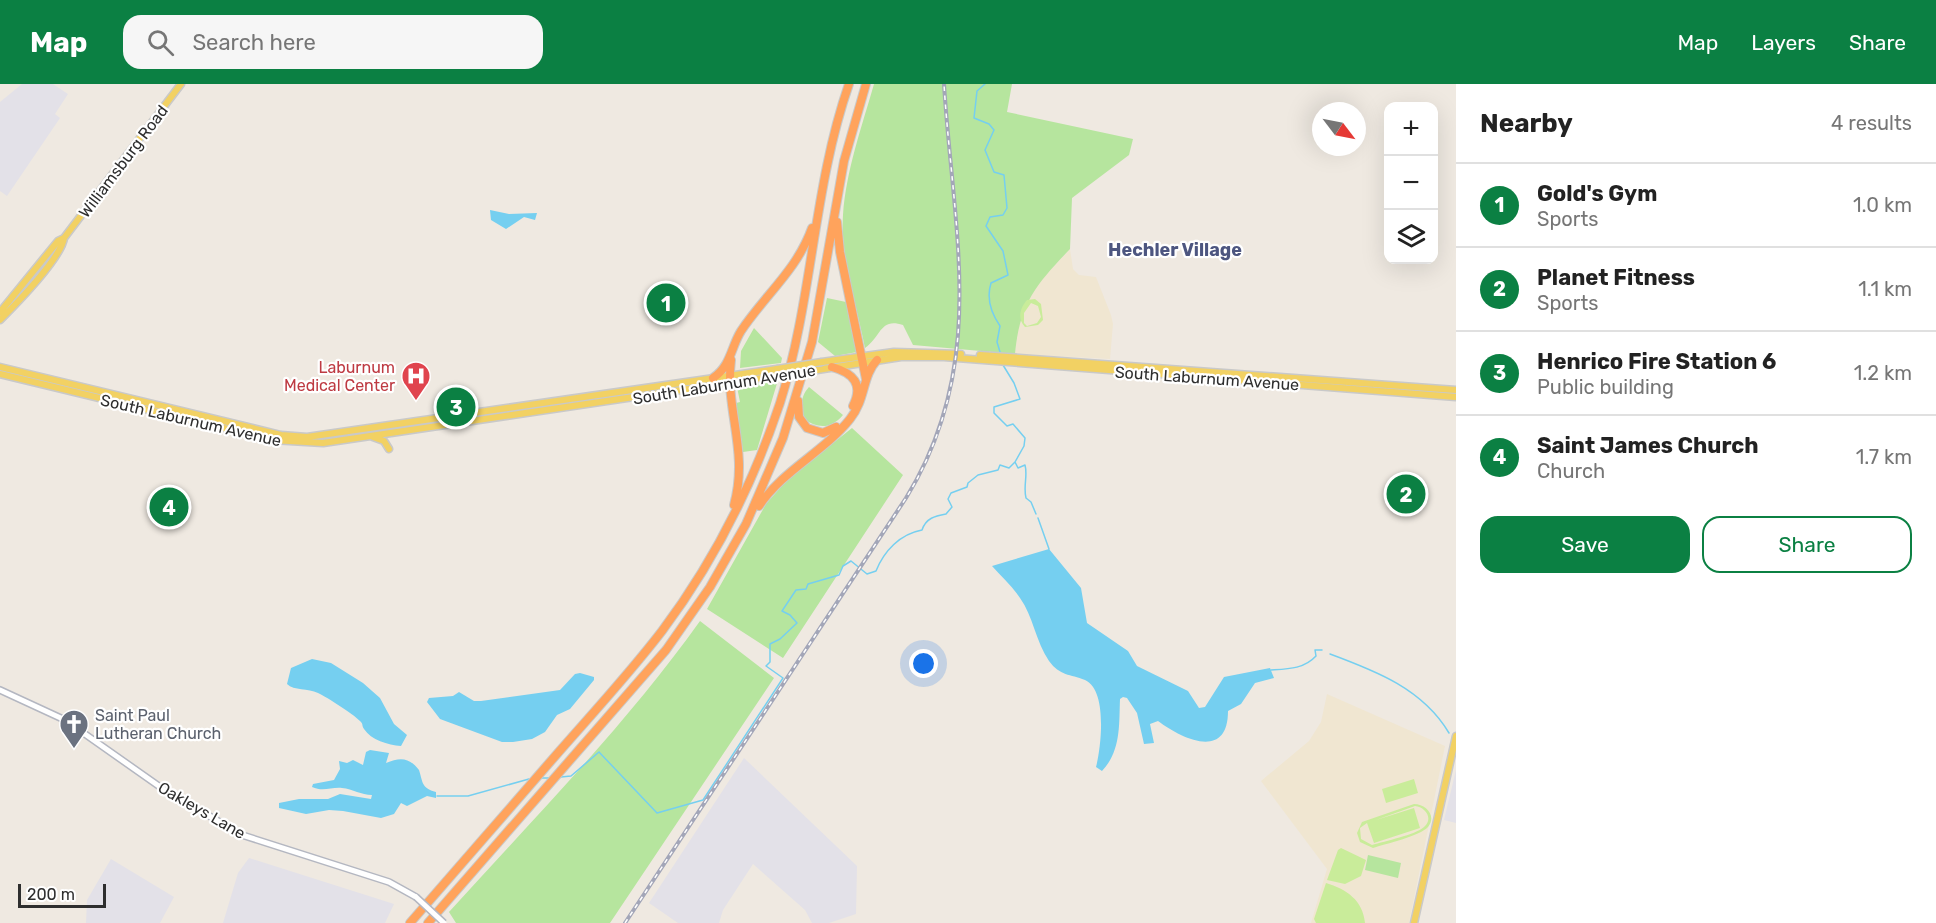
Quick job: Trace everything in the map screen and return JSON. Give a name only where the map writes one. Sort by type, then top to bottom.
[{"type":"highway","points":[[410,923],[648,649],[690,590],[730,521],[751,480],[785,386],[800,323],[832,140],[849,84]]},
{"type":"highway","points":[[428,923],[666,650],[710,587],[746,524],[776,457],[799,389],[814,333],[847,145],[866,84]]},
{"type":"highway","points":[[836,207],[838,238],[866,380]]},
{"type":"highway","points":[[713,378],[722,371],[741,331],[799,258],[819,209]]},
{"type":"highway","points":[[730,521],[739,485],[741,464],[730,379],[731,355]]},
{"type":"highway","points":[[746,524],[777,483],[851,418],[864,396],[866,380],[877,360]]},
{"type":"highway","points":[[799,389],[798,413],[802,423],[817,433],[832,430],[851,410],[858,392],[857,382],[851,374],[832,367]]},
{"type":"main road","name":"Williamsburg Road","points":[[0,312],[58,242],[64,238],[181,84]]},
{"type":"main road","name":"Williamsburg Road","points":[[0,320],[42,273],[63,244],[64,238]]},
{"type":"main road","name":"South Laburnum Avenue","points":[[776,372],[817,370],[901,351],[1456,390]]},
{"type":"main road","name":"South Laburnum Avenue","points":[[0,374],[282,442],[317,444],[776,372],[822,362],[862,359],[944,357],[1456,397]]},
{"type":"main road","name":"South Laburnum Avenue","points":[[0,367],[281,435],[307,437],[713,378],[730,379]]},
{"type":"main road","points":[[1421,394],[1425,390],[1435,388]]},
{"type":"main road","points":[[373,436],[384,441],[389,449],[395,433]]},
{"type":"main road","name":"Oakleys Lane","points":[[0,690],[65,720],[163,789],[242,835],[389,882],[416,897],[445,923]]},
{"type":"main road","points":[[1414,923],[1456,736]]},
{"type":"shaded area","points":[[22,84],[53,84],[68,94],[55,114],[60,118],[7,196],[0,191],[0,102]]},
{"type":"shaded area","points":[[1070,249],[1073,269],[1079,275],[1096,277],[1111,315],[1113,324],[1110,359],[1015,354],[1018,326],[1026,303],[1040,281]]},
{"type":"shaded area","points":[[1327,694],[1445,746],[1409,923],[1311,923],[1327,869],[1261,781],[1309,741],[1321,722]]},
{"type":"shaded area","points":[[744,758],[857,866],[856,914],[829,923],[812,923],[805,910],[753,864],[723,910],[719,923],[678,923],[649,903]]},
{"type":"shaded area","points":[[1456,770],[1456,823],[1444,820]]},
{"type":"shaded area","points":[[249,858],[394,904],[385,923],[223,923],[238,873]]},
{"type":"shaded area","points":[[111,859],[174,897],[160,923],[86,923],[87,900]]},
{"type":"green space","points":[[874,84],[1012,84],[1007,112],[1133,139],[1129,155],[1072,198],[1070,249],[1039,284],[1026,307],[1017,336],[1015,354],[913,345],[903,325],[895,323],[881,329],[865,348],[844,248],[843,215],[851,165]]},
{"type":"green space","points":[[827,298],[846,302],[857,352],[835,356],[818,342]]},
{"type":"green space","points":[[1035,299],[1041,304],[1043,320],[1038,325],[1025,327],[1021,321],[1021,310],[1027,300]],"holes":[[[1031,303],[1038,306],[1041,317],[1037,323],[1027,326],[1024,323],[1024,313]]]},
{"type":"green space","points":[[754,328],[782,358],[781,363],[740,368],[741,351]]},
{"type":"green space","points":[[778,380],[757,450],[743,452],[736,403],[740,402],[737,387]]},
{"type":"green space","points":[[809,387],[843,415],[834,423],[824,426],[814,425],[804,419],[802,402]]},
{"type":"green space","points":[[852,428],[903,475],[783,658],[707,609],[766,504],[788,479]]},
{"type":"green space","points":[[700,621],[774,678],[610,923],[456,923],[449,912],[610,734]]},
{"type":"green space","points":[[1414,779],[1418,793],[1386,803],[1382,789]]},
{"type":"green space","points":[[1414,804],[1423,806],[1431,815],[1428,827],[1418,834],[1373,848],[1360,842],[1357,833],[1362,822]],"holes":[[[1415,806],[1419,807],[1428,817],[1427,824],[1420,830],[1372,845],[1361,839],[1360,828],[1367,823],[1374,843],[1420,828],[1414,808],[1376,820]]]},
{"type":"green space","points":[[1341,848],[1366,860],[1361,876],[1345,884],[1327,880],[1338,850]]},
{"type":"green space","points":[[1368,855],[1401,863],[1398,878],[1365,870]]},
{"type":"green space","points":[[1326,883],[1347,892],[1357,902],[1364,915],[1365,923],[1316,923],[1314,919]]},
{"type":"water","points":[[490,210],[509,214],[537,213],[535,220],[524,217],[506,229],[491,220]]},
{"type":"water","points":[[1049,549],[1081,588],[1087,623],[1128,651],[1137,666],[1188,691],[1199,708],[1205,707],[1224,677],[1270,668],[1274,678],[1255,683],[1241,704],[1228,711],[1226,727],[1220,736],[1212,741],[1202,742],[1191,739],[1158,721],[1150,724],[1154,743],[1144,744],[1137,713],[1127,698],[1123,697],[1120,699],[1116,746],[1102,771],[1096,767],[1101,734],[1097,695],[1085,680],[1061,672],[1053,666],[1041,646],[1024,605],[1014,589],[992,566]]},
{"type":"water","points":[[312,659],[331,663],[363,683],[380,698],[394,724],[407,735],[401,746],[375,739],[367,733],[361,722],[322,695],[314,691],[293,688],[287,684],[291,668]]},
{"type":"water","points":[[575,674],[594,677],[594,680],[570,709],[557,715],[545,732],[532,739],[502,742],[440,719],[427,702],[429,698],[453,696],[459,692],[474,701],[481,701],[560,690]]},
{"type":"water","points":[[370,750],[389,753],[386,763],[400,759],[408,760],[419,770],[425,786],[436,792],[436,798],[427,796],[407,806],[401,803],[394,814],[381,818],[329,810],[306,814],[279,808],[279,803],[299,799],[328,799],[340,794],[371,799],[372,795],[346,789],[312,787],[313,784],[334,780],[340,769],[339,761],[347,763],[353,760],[363,765],[366,752]]},
{"type":"waterway","points":[[985,84],[977,91],[974,118],[989,124],[994,130],[985,150],[994,172],[1004,175],[1007,208],[1003,215],[990,217],[986,226],[1003,251],[1008,275],[991,283],[989,295],[990,306],[1000,326],[997,342],[1000,352]]},
{"type":"waterway","points":[[1003,365],[1020,399],[994,407],[994,413],[1007,426],[1013,424],[1025,438],[1024,446],[1015,462],[1018,468],[1025,465],[1026,498],[1031,502],[1036,514]]},
{"type":"waterway","points":[[561,777],[571,776],[599,752],[657,813],[703,800],[783,678],[766,666],[770,662],[770,644],[780,639],[797,623],[790,615],[782,611],[796,590],[806,589],[808,584],[839,575],[843,566],[851,561],[867,574],[876,571],[888,550],[900,539],[922,530],[931,518],[946,514],[952,507],[948,499],[951,493],[967,487],[968,483],[978,475],[998,470],[1000,465],[1009,468],[1015,462]]},
{"type":"waterway","points":[[1038,518],[1049,549]]},
{"type":"waterway","points":[[1271,670],[1301,666],[1316,656],[1315,650],[1322,650]]},
{"type":"waterway","points":[[1330,654],[1397,683],[1426,704],[1449,733]]},
{"type":"waterway","points":[[541,778],[549,778]]},
{"type":"waterway","points":[[437,796],[468,796],[529,779]]},
{"type":"railway","points":[[625,923],[906,498],[932,448],[948,397],[957,347],[960,296],[958,244],[944,84]]},
{"type":"place","name":"Gold's Gym","points":[[666,303]]},
{"type":"place","name":"Laburnum Medical Center","points":[[416,402]]},
{"type":"place","name":"Henrico Fire Station 6","points":[[456,407]]},
{"type":"place","name":"Planet Fitness","points":[[1406,494]]},
{"type":"place","name":"Saint James Church","points":[[169,507]]},
{"type":"place","name":"Saint Paul Lutheran Church","points":[[74,750]]},
{"type":"district","name":"Hechler Village","points":[[1175,250]]}]
